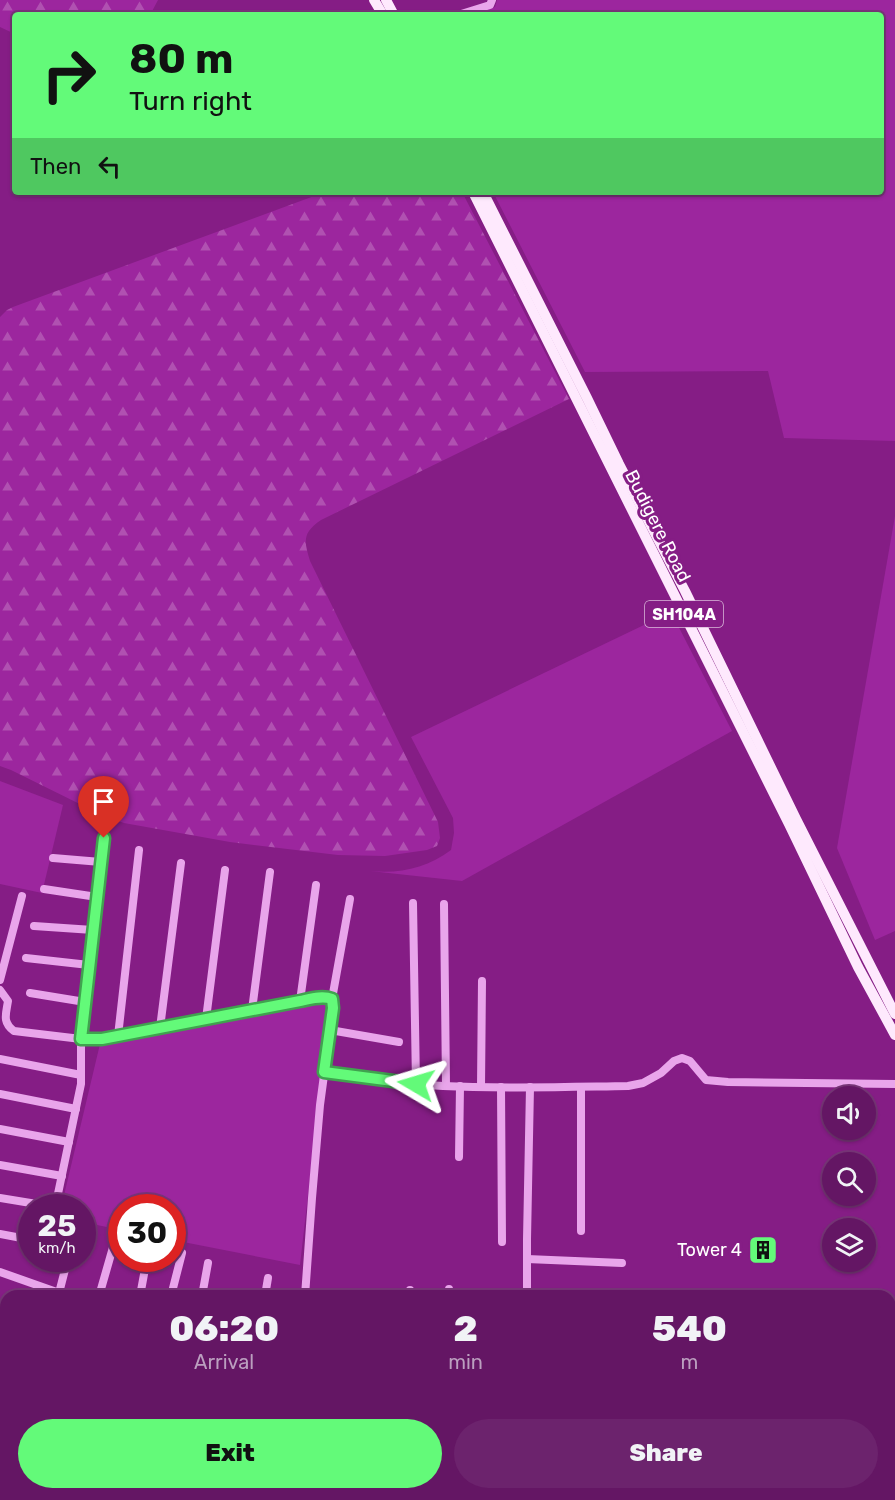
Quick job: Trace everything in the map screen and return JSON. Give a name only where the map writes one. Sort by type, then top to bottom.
[{"type":"main road","name":"Budigere Road","points":[[474,195],[789,824],[858,968],[895,1035]]},
{"type":"main road","name":"Budigere Road","points":[[485,195],[895,1014]]},
{"type":"street","points":[[467,12],[490,4],[492,0]]},
{"type":"street","points":[[58,1194],[81,1084],[81,1039],[104,838]]},
{"type":"street","points":[[118,1036],[140,850]]},
{"type":"street","points":[[53,858],[101,862]]},
{"type":"street","points":[[160,1028],[181,863]]},
{"type":"street","points":[[206,1019],[225,870]]},
{"type":"street","points":[[252,1010],[270,872]]},
{"type":"street","points":[[300,1001],[316,885]]},
{"type":"street","points":[[44,889],[97,897]]},
{"type":"street","points":[[0,980],[22,896]]},
{"type":"street","points":[[305,1290],[312,1198],[324,1072],[333,1008],[332,999],[350,899]]},
{"type":"street","points":[[413,903],[416,1084]]},
{"type":"street","points":[[444,904],[446,1086]]},
{"type":"street","points":[[34,926],[93,930]]},
{"type":"street","points":[[26,958],[89,965]]},
{"type":"street","points":[[480,1087],[482,981]]},
{"type":"street","points":[[0,990],[8,1001],[7,1024],[14,1031],[81,1039],[102,1039],[323,997],[332,999]]},
{"type":"street","points":[[30,993],[85,1002]]},
{"type":"street","points":[[330,1030],[399,1042]]},
{"type":"street","points":[[324,1072],[446,1086],[530,1088],[628,1086],[644,1083],[661,1073],[674,1061],[682,1058],[690,1061],[706,1080],[895,1083]]},
{"type":"street","points":[[0,1059],[81,1075]]},
{"type":"street","points":[[459,1157],[460,1086]]},
{"type":"street","points":[[501,1087],[502,1242]]},
{"type":"street","points":[[581,1087],[581,1231]]},
{"type":"street","points":[[527,1290],[530,1088]]},
{"type":"street","points":[[0,1094],[76,1109]]},
{"type":"street","points":[[0,1129],[69,1142]]},
{"type":"street","points":[[0,1165],[62,1176]]},
{"type":"street","points":[[0,1198],[18,1201]]},
{"type":"street","points":[[0,1234],[18,1237]]},
{"type":"street","points":[[526,1259],[622,1263]]},
{"type":"street","points":[[203,1290],[208,1263]]},
{"type":"street","points":[[101,1290],[108,1265]]},
{"type":"street","points":[[0,1272],[52,1290]]},
{"type":"street","points":[[64,1290],[67,1272]]},
{"type":"street","points":[[141,1290],[144,1272]]},
{"type":"street","points":[[173,1290],[177,1272]]},
{"type":"street","points":[[266,1290],[268,1278]]},
{"type":"green space","points":[[0,0],[158,0],[152,12],[12,12],[12,33],[0,27]]},
{"type":"green space","points":[[497,0],[895,0],[895,441],[784,438],[768,371],[585,372],[495,195],[884,195],[884,12],[480,12],[495,7]]},
{"type":"green space","points":[[317,195],[464,195],[569,399],[321,520],[310,529],[306,538],[310,561],[438,822],[440,838],[437,846],[427,850],[385,856],[338,855],[230,842],[124,823],[102,815],[0,766],[0,317],[13,307]]},
{"type":"green space","points":[[895,516],[895,931],[875,940],[837,848]]},
{"type":"green space","points":[[671,612],[732,731],[462,881],[370,871],[392,872],[413,868],[432,861],[451,850],[454,833],[453,818],[411,737]]},
{"type":"green space","points":[[0,781],[63,805],[42,893],[0,884]]},
{"type":"green space","points":[[330,1002],[300,1265],[186,1243],[186,1194],[108,1194],[108,1227],[96,1225],[96,1194],[64,1194],[100,1044]]},
{"type":"place","name":"Tower 4","points":[[763,1250]]},
{"type":"route","points":[[104,838],[81,1039],[102,1039],[323,997],[332,999],[333,1008],[324,1072],[416,1084]]}]
